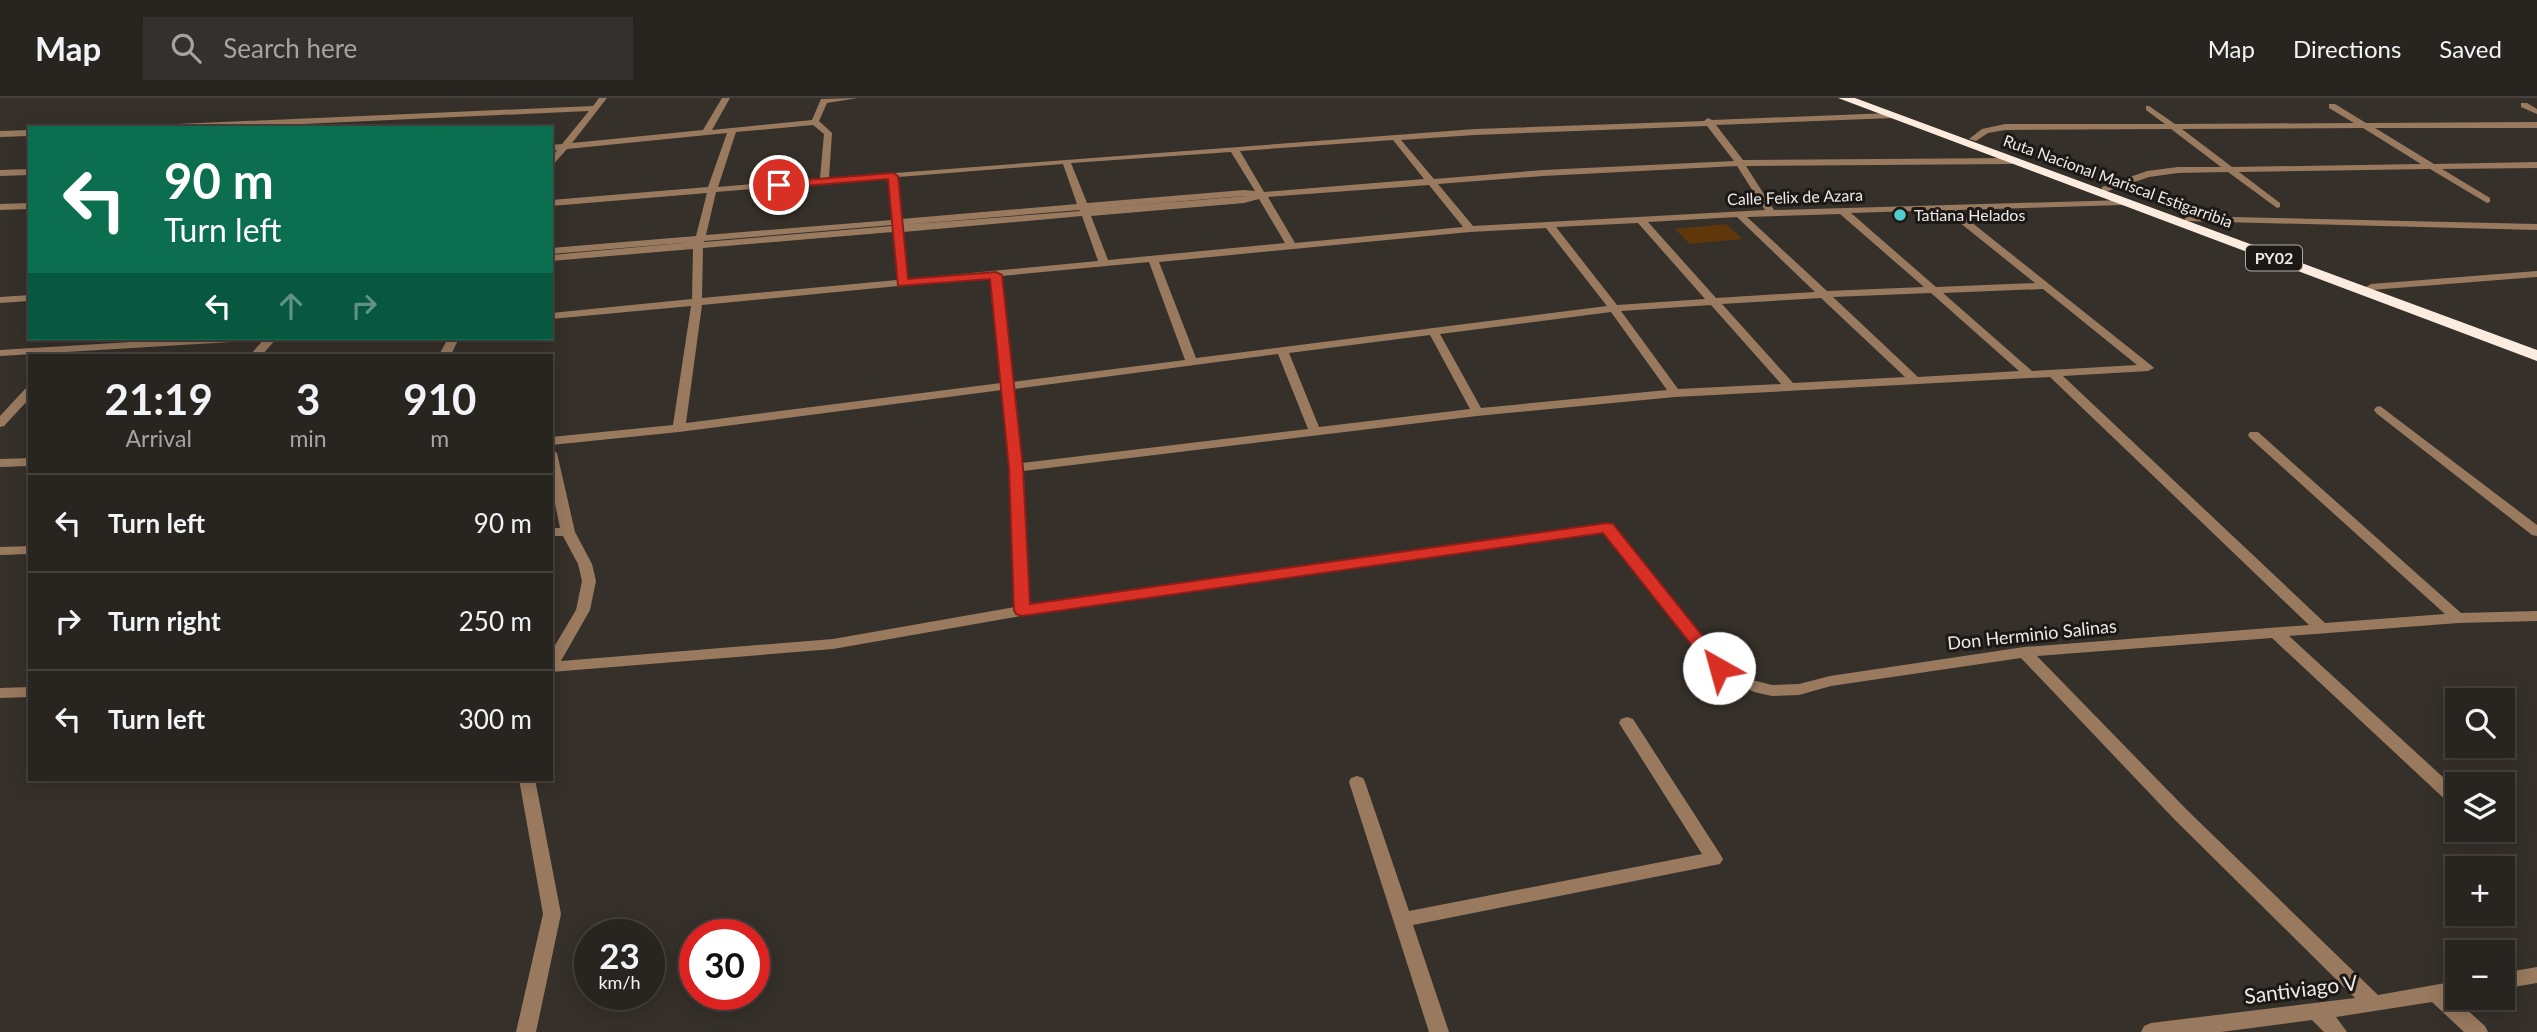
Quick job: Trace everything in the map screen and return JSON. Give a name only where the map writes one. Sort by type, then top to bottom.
[{"type":"highway","name":"Ruta Nacional Mariscal Estigarribia","points":[[1844,98],[2537,356]]},
{"type":"highway","name":"Ruta Nacional Mariscal Estigarribia","points":[[1863,98],[2537,347]]},
{"type":"street","points":[[553,161],[603,98]]},
{"type":"street","points":[[705,134],[726,98]]},
{"type":"street","points":[[815,122],[824,101],[854,98]]},
{"type":"street","points":[[2524,105],[2537,112]]},
{"type":"street","points":[[2332,106],[2487,200]]},
{"type":"street","points":[[200,126],[595,108]]},
{"type":"street","points":[[2149,108],[2277,205]]},
{"type":"street","points":[[437,126],[454,115]]},
{"type":"street","points":[[553,203],[1066,161],[1475,132],[1890,116]]},
{"type":"street","points":[[1708,121],[1740,163],[1771,213]]},
{"type":"street","points":[[553,148],[815,122],[828,133],[824,181]]},
{"type":"street","points":[[1973,139],[1985,131],[2005,127],[2537,125]]},
{"type":"street","points":[[679,428],[697,303],[699,243],[712,190],[732,131]]},
{"type":"street","points":[[0,134],[28,133]]},
{"type":"street","points":[[1396,139],[1470,229]]},
{"type":"street","points":[[1234,149],[1292,246]]},
{"type":"street","points":[[1066,161],[1105,265]]},
{"type":"street","points":[[553,258],[1244,193],[1261,195],[1432,181],[1740,163],[2012,161]]},
{"type":"street","points":[[2105,188],[2147,174],[2229,168],[2537,165]]},
{"type":"street","points":[[0,173],[28,172]]},
{"type":"street","points":[[893,176],[902,284]]},
{"type":"street","name":"Calle Felix de Azara","points":[[553,316],[1470,229],[1739,214],[2122,202]]},
{"type":"street","points":[[0,207],[28,206]]},
{"type":"street","points":[[1016,468],[1477,412],[1675,393],[2148,368],[1946,207]]},
{"type":"street","points":[[1843,211],[2028,373]]},
{"type":"street","points":[[1739,214],[1827,294],[1914,379]]},
{"type":"street","points":[[2188,219],[2537,228]]},
{"type":"street","points":[[1641,220],[1789,386]]},
{"type":"street","points":[[1549,225],[1614,308],[1675,393]]},
{"type":"street","points":[[553,251],[699,243]]},
{"type":"street","points":[[1153,260],[1192,360]]},
{"type":"street","points":[[2371,287],[2537,274]]},
{"type":"street","points":[[553,666],[833,644],[1022,610],[1016,468],[996,275]]},
{"type":"street","points":[[553,441],[679,428],[1192,360],[1614,308],[1827,294],[2044,286]]},
{"type":"street","points":[[0,300],[28,298]]},
{"type":"street","points":[[1433,330],[1477,412]]},
{"type":"street","points":[[66,352],[82,340]]},
{"type":"street","points":[[0,353],[66,352],[222,340]]},
{"type":"street","points":[[257,354],[269,340]]},
{"type":"street","points":[[1282,349],[1315,432]]},
{"type":"street","points":[[2052,372],[2323,630]]},
{"type":"street","points":[[0,423],[28,393]]},
{"type":"street","points":[[2379,410],[2537,532]]},
{"type":"street","points":[[2254,435],[2458,618]]},
{"type":"street","points":[[0,463],[28,462]]},
{"type":"street","points":[[553,462],[568,532],[585,564],[589,581],[583,610],[553,662]]},
{"type":"street","name":"Don Herminio Salinas","points":[[1022,610],[1607,527],[1719,668],[1743,685],[1777,692],[1803,690],[1830,681],[2024,652],[2458,618],[2537,617]]},
{"type":"street","points":[[553,532],[568,532]]},
{"type":"street","points":[[0,551],[28,550]]},
{"type":"street","points":[[2276,633],[2445,789]]},
{"type":"street","points":[[2024,652],[2181,816],[2374,1004]]},
{"type":"street","points":[[0,693],[28,692]]},
{"type":"street","points":[[1402,920],[1714,859],[1627,723]]},
{"type":"street","points":[[526,1032],[552,914],[527,781]]},
{"type":"street","points":[[1357,782],[1439,1032]]},
{"type":"street","points":[[2515,979],[2537,975]]},
{"type":"street","name":"Santiviago V","points":[[2151,1032],[2374,1004],[2445,991]]},
{"type":"street","points":[[2435,993],[2478,1032]]},
{"type":"street","points":[[2316,1011],[2337,1032]]},
{"type":"shaded area","points":[[1726,224],[1742,239],[1690,244],[1675,229]]},
{"type":"place","name":"Tatiana Helados","points":[[1900,215]]},
{"type":"route","points":[[779,185],[893,176],[902,284],[996,275],[1016,468],[1022,610],[1607,527],[1719,668]]}]
